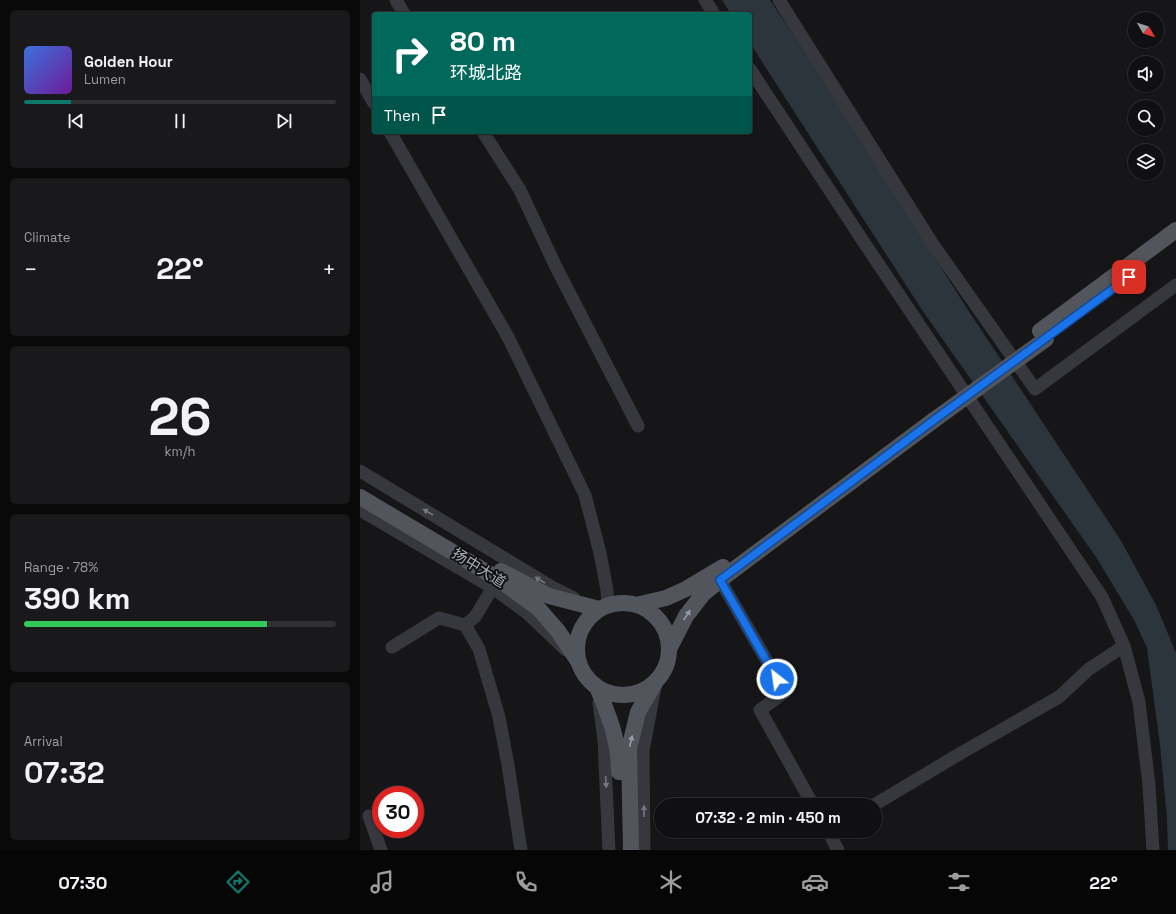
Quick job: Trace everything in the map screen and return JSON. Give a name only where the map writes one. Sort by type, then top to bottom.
[{"type":"main road","points":[[1043,335],[1176,230]]},
{"type":"main road","points":[[636,605],[666,598],[686,589],[716,572],[932,417],[1043,335],[1176,242]]},
{"type":"main road","points":[[631,850],[629,749],[638,712],[663,671],[669,649],[686,616],[703,594],[720,580],[932,417]]},
{"type":"main road","name":"扬中大道","points":[[360,484],[501,572],[549,596],[604,607]]},
{"type":"main road","name":"扬中大道","points":[[360,496],[495,583],[538,608],[558,631],[578,662]]},
{"type":"main road","points":[[656,681],[641,691],[628,695],[615,695],[597,687],[582,672],[578,662],[577,646],[580,632],[592,615],[604,607],[618,603],[627,603],[645,609],[660,622],[666,635],[669,649]]},
{"type":"main road","points":[[597,687],[607,710],[619,755],[621,850]]},
{"type":"street","points":[[396,0],[403,12]]},
{"type":"street","points":[[705,0],[713,12]]},
{"type":"street","points":[[779,0],[932,242],[1035,389],[1176,285]]},
{"type":"street","points":[[752,72],[865,244],[1102,597],[1124,646],[1139,702],[1149,785],[1153,850]]},
{"type":"street","points":[[360,79],[372,100]]},
{"type":"street","points":[[360,471],[552,587],[604,607],[607,590],[586,495],[508,337],[391,134]]},
{"type":"street","points":[[484,134],[520,190],[556,267],[638,426]]},
{"type":"street","points":[[360,510],[495,583],[475,617],[465,625]]},
{"type":"street","points":[[720,580],[785,692],[760,710],[809,798]]},
{"type":"street","points":[[392,648],[439,618],[465,625],[479,649],[498,717],[508,765],[521,850]]},
{"type":"street","points":[[882,800],[960,753],[1059,697],[1089,668],[1124,646]]},
{"type":"street","points":[[644,850],[643,751],[656,681]]},
{"type":"street","points":[[597,687],[604,740],[609,850]]},
{"type":"street","points":[[369,816],[382,850]]},
{"type":"street","points":[[832,838],[838,850]]},
{"type":"shaded area","points":[[722,0],[770,0],[968,310],[1120,539],[1156,605],[1176,653],[1176,850],[1168,850],[1167,818],[1160,745],[1147,648],[1134,620],[1096,557],[922,310],[752,46],[752,12],[730,12]]},
{"type":"route","points":[[777,679],[720,580],[1129,277]]}]
